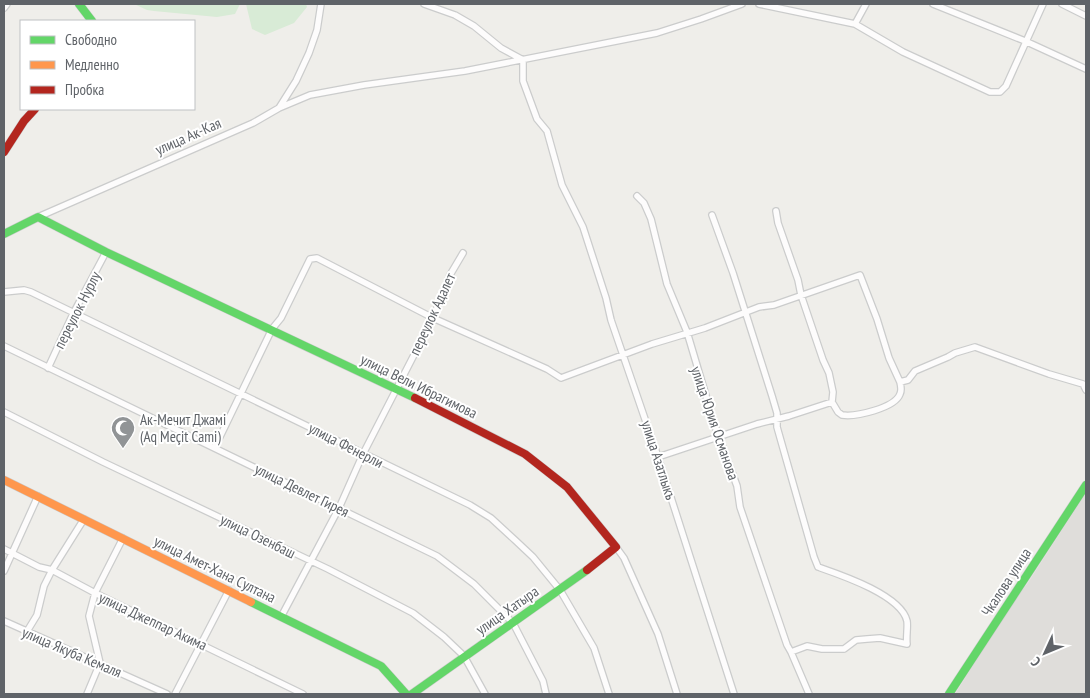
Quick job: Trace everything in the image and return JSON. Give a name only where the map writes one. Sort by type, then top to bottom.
[{"type":"street","points":[[4,8],[7,4]]},
{"type":"street","points":[[79,4],[91,20]]},
{"type":"street","name":"улица Ак-Кая","points":[[4,234],[38,217],[253,123],[279,108],[296,82],[309,53],[317,30],[321,4]]},
{"type":"street","points":[[424,4],[455,15],[474,26],[501,48],[523,60]]},
{"type":"street","points":[[279,108],[310,95],[364,85],[465,71],[657,33],[742,4]]},
{"type":"street","points":[[759,4],[856,24],[903,52],[990,92],[1000,92],[1006,86],[1043,4]]},
{"type":"street","points":[[856,24],[866,4]]},
{"type":"street","points":[[933,4],[1025,41],[1086,69]]},
{"type":"street","points":[[1062,4],[1086,16]]},
{"type":"street","name":"улица Азатлыкъ","points":[[523,60],[523,81],[537,119],[547,130],[562,185],[583,227],[606,298],[611,320],[658,457],[734,694]]},
{"type":"street","points":[[4,152],[34,110]]},
{"type":"street","name":"улица Юрия Османова","points":[[637,196],[644,203],[651,219],[667,284],[687,332],[704,394],[737,486],[740,506],[787,645],[809,694]]},
{"type":"street","points":[[214,447],[272,329],[281,318],[310,259],[317,258],[433,318],[561,378],[623,354],[687,332],[705,328],[765,305],[774,304],[801,295],[860,275],[877,319],[889,358],[900,382],[901,392],[895,401],[877,410],[842,415],[838,412],[832,402],[833,392],[829,373],[822,360],[801,295],[798,280],[778,223],[776,211]]},
{"type":"street","points":[[712,215],[733,273],[777,413],[777,427],[818,567],[841,575],[891,599],[907,621],[907,644],[880,638],[856,640],[844,649],[807,646],[791,652]]},
{"type":"street","name":"улица Вели Ибрагимова","points":[[38,217],[106,252],[396,389],[525,454],[567,486],[624,558],[658,634],[677,694]]},
{"type":"street","name":"переулок Нурлу","points":[[48,368],[73,314],[106,252]]},
{"type":"street","name":"переулок Адалет","points":[[281,617],[339,508],[363,454],[433,318],[450,275],[463,253]]},
{"type":"street","name":"улица Фенерли","points":[[4,292],[24,290],[31,292],[470,505],[491,518],[533,557],[560,590],[594,648],[609,694]]},
{"type":"street","name":"улица Девлет Гирея","points":[[4,346],[437,556],[474,584],[513,623],[543,681],[546,694]]},
{"type":"street","points":[[900,382],[908,380],[915,371],[948,357],[954,352],[975,347],[1082,384],[1086,390]]},
{"type":"street","points":[[658,457],[832,402]]},
{"type":"street","name":"улица Озенбаш","points":[[4,412],[413,613],[444,637],[464,656],[485,694]]},
{"type":"street","name":"улица Амет-Хана Султана","points":[[4,480],[381,666],[406,694]]},
{"type":"street","name":"Чкалова улица","points":[[949,694],[1086,485]]},
{"type":"street","points":[[4,571],[38,496]]},
{"type":"street","points":[[26,633],[37,615],[44,586],[52,570],[84,519]]},
{"type":"street","points":[[87,694],[100,663],[89,616],[95,593],[123,538]]},
{"type":"street","name":"улица Хатыра","points":[[412,694],[560,590],[616,547]]},
{"type":"street","name":"улица Джеппар Акима","points":[[4,549],[39,567],[52,570],[95,593],[303,694]]},
{"type":"street","points":[[175,694],[229,590]]},
{"type":"street","name":"улица Якуба Кемаля","points":[[4,621],[26,633],[100,663],[167,694]]},
{"type":"shaded area","points":[[1086,493],[1086,694],[955,694],[1013,602],[1027,584]]},
{"type":"green space","points":[[134,4],[240,4],[235,14],[217,17],[147,10]]},
{"type":"green space","points":[[246,4],[306,4],[307,7],[294,23],[265,35],[252,29]]},
{"type":"traffic: fast","points":[[79,4],[91,20]]},
{"type":"traffic: fast","points":[[4,234],[38,217],[106,252],[415,398]]},
{"type":"traffic: fast","points":[[949,694],[1086,485]]},
{"type":"traffic: fast","points":[[412,694],[587,570]]},
{"type":"traffic: fast","points":[[251,602],[381,666],[406,694]]},
{"type":"traffic: slow","points":[[4,480],[251,602]]},
{"type":"traffic: jam","points":[[4,152],[24,121],[34,110]]},
{"type":"traffic: jam","points":[[415,398],[525,454],[567,487],[616,547],[587,570]]},
{"type":"place","name":"Ак-Мечит Джамі (Aq Meçit Cami)","points":[[123,449]]}]
